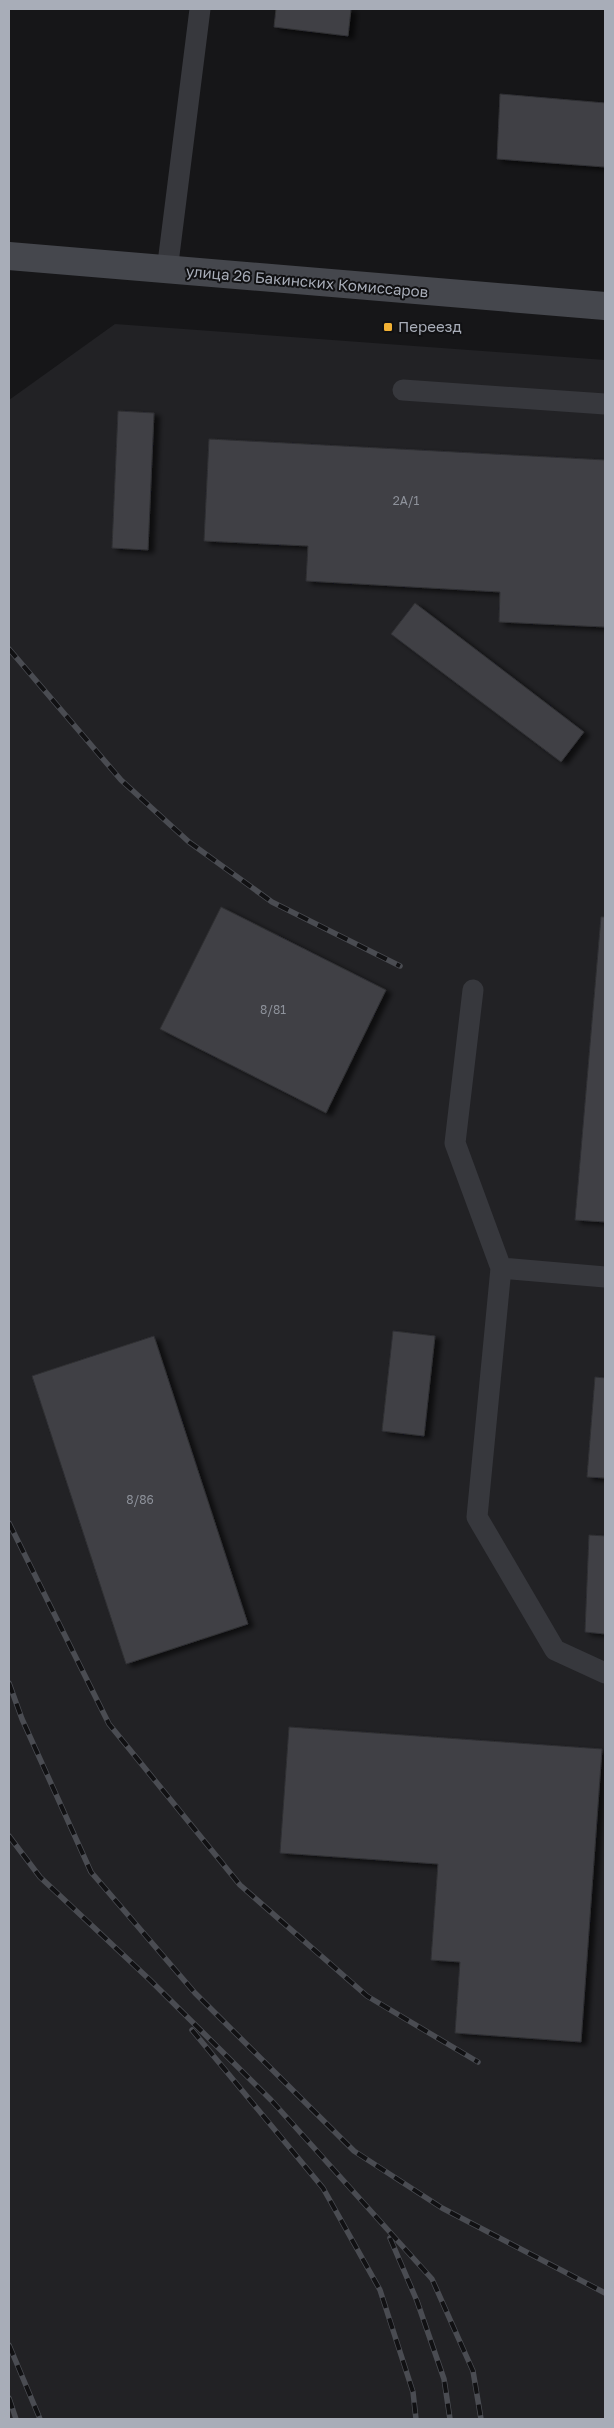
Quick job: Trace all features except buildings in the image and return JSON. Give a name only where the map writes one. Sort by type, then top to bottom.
[{"type":"main road","name":"улица 26 Бакинских Комиссаров","points":[[10,257],[605,306]]},
{"type":"lane","points":[[167,271],[200,9]]},
{"type":"lane","points":[[403,390],[605,404]]},
{"type":"lane","points":[[473,990],[455,1143],[500,1268],[477,1517],[555,1650],[605,1673]]},
{"type":"lane","points":[[500,1268],[605,1277]]},
{"type":"shaded area","points":[[115,324],[605,360],[605,2419],[9,2419],[9,400]]},
{"type":"railway","points":[[9,649],[121,780],[189,842],[272,902],[400,966]]},
{"type":"railway","points":[[9,1523],[109,1724],[240,1885],[367,1996],[478,2062]]},
{"type":"railway","points":[[9,1683],[22,1719],[91,1872],[195,1993],[354,2151],[442,2208],[605,2293]]},
{"type":"railway","points":[[9,1836],[40,1877],[150,1980],[271,2100],[432,2279],[473,2371],[481,2419]]},
{"type":"railway","points":[[192,2030],[323,2188],[380,2290],[413,2392],[416,2419]]},
{"type":"railway","points":[[390,2238],[417,2301],[444,2379],[450,2419]]},
{"type":"railway","points":[[9,2345],[40,2419]]},
{"type":"railway","points":[[9,2398],[16,2419]]},
{"type":"place","name":"Переезд","points":[[388,327]]}]
